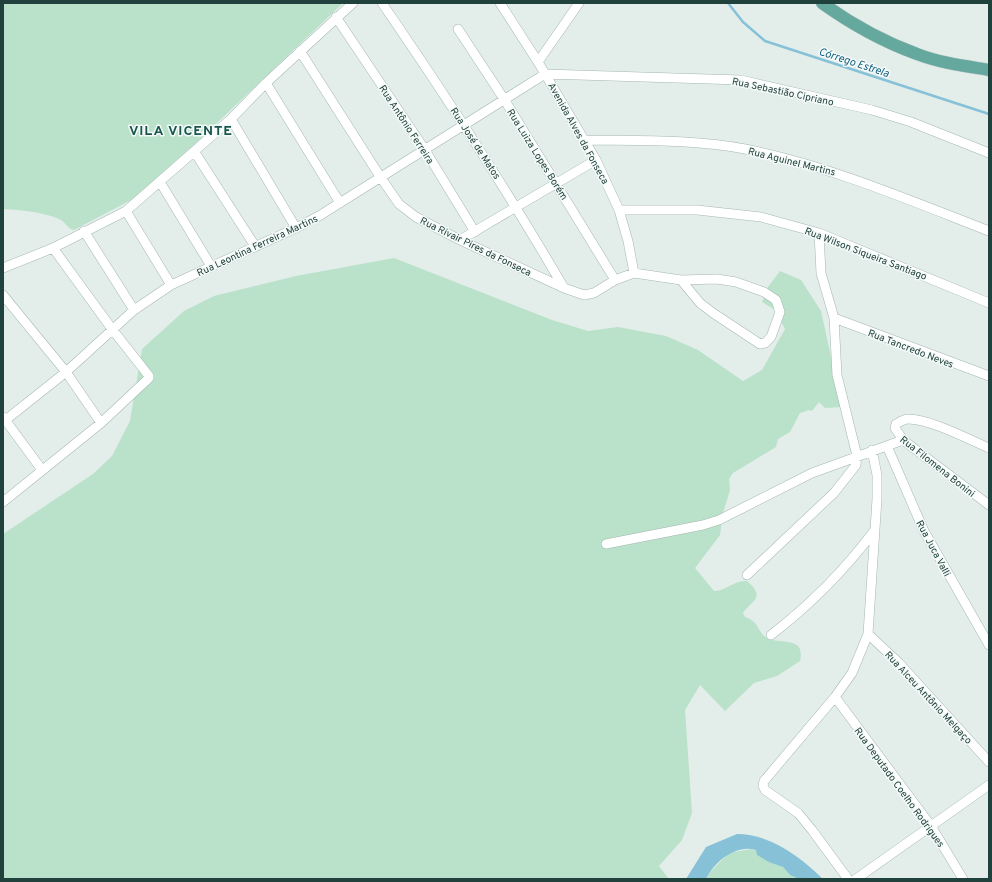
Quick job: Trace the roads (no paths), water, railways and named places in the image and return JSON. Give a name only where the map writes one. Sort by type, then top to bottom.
[{"type":"main road","points":[[822,3],[854,24],[917,54],[952,64],[989,70]]},
{"type":"street","points":[[3,268],[54,248],[84,231],[126,211],[231,119],[266,83],[353,3]]},
{"type":"street","name":"Rua José de Matos","points":[[382,3],[464,124],[516,206],[564,288]]},
{"type":"street","name":"Avenida Alves da Fonseca","points":[[500,3],[538,62],[596,160],[619,210],[628,241],[634,273]]},
{"type":"street","points":[[538,62],[579,3]]},
{"type":"street","name":"Rua Antônio Ferreira","points":[[336,18],[424,150],[475,232]]},
{"type":"street","name":"Rua Luiza Lopes Borém","points":[[458,29],[504,99],[614,280]]},
{"type":"street","name":"Rua Rivair Pires da Fonseca","points":[[300,51],[381,178],[406,211],[460,240],[564,288],[584,295],[589,294],[614,280],[634,273]]},
{"type":"street","name":"Rua Leontina Ferreira Martins","points":[[4,420],[66,372],[134,310],[170,284],[296,228],[381,178],[545,74]]},
{"type":"street","name":"Rua Sebastião Cipriano","points":[[545,74],[741,80],[872,110],[911,122],[989,153]]},
{"type":"street","points":[[266,83],[340,203]]},
{"type":"street","points":[[231,119],[296,228]]},
{"type":"street","name":"Rua Aguinel Martins","points":[[584,140],[708,144],[751,150],[841,174],[989,231]]},
{"type":"street","points":[[194,151],[254,246]]},
{"type":"street","points":[[460,240],[596,160]]},
{"type":"street","points":[[160,182],[211,266]]},
{"type":"street","name":"Rua Wilson Siqueira Santiago","points":[[619,210],[696,210],[761,218],[819,233],[989,303]]},
{"type":"street","points":[[126,211],[170,284]]},
{"type":"street","points":[[84,231],[134,310]]},
{"type":"street","points":[[747,575],[834,493],[856,465],[857,456],[836,375],[834,318],[821,273],[819,233]]},
{"type":"street","points":[[3,502],[101,423],[149,378],[54,248]]},
{"type":"street","points":[[634,273],[681,280],[717,279],[736,282],[771,296],[776,300],[780,312],[771,337],[765,343],[760,344],[724,321],[700,303],[681,280]]},
{"type":"street","points":[[3,295],[66,372],[101,423]]},
{"type":"street","name":"Rua Tancredo Neves","points":[[834,318],[989,376]]},
{"type":"street","name":"Rua Filomena Bonini","points":[[989,448],[938,427],[907,419],[896,424],[895,428],[903,440],[989,506]]},
{"type":"street","points":[[4,420],[42,470]]},
{"type":"street","points":[[606,544],[703,525],[719,520],[812,473],[903,440]]},
{"type":"street","name":"Rua Juca Valli","points":[[887,446],[924,531],[989,646]]},
{"type":"street","points":[[848,879],[798,813],[766,790],[763,786],[764,781],[835,697],[852,673],[868,634],[877,475],[872,450]]},
{"type":"street","points":[[771,635],[800,613],[820,594],[857,554],[874,531]]},
{"type":"street","name":"Rua Alceu Antônio Melgaço","points":[[868,634],[899,663],[989,762]]},
{"type":"street","name":"Rua Deputado Coelho Rodrigues","points":[[835,697],[931,826],[963,879]]},
{"type":"street","points":[[856,879],[989,785]]},
{"type":"water","points":[[737,834],[749,835],[773,842],[795,855],[823,879],[799,879],[790,875],[783,867],[769,862],[757,855],[756,850],[748,849],[734,852],[726,856],[714,866],[706,879],[686,879],[706,847]]},
{"type":"waterway","name":"Córrego Estrela","points":[[728,3],[743,22],[765,41],[989,114]]},
{"type":"district","name":"VILA VICENTE","points":[[181,130]]}]
